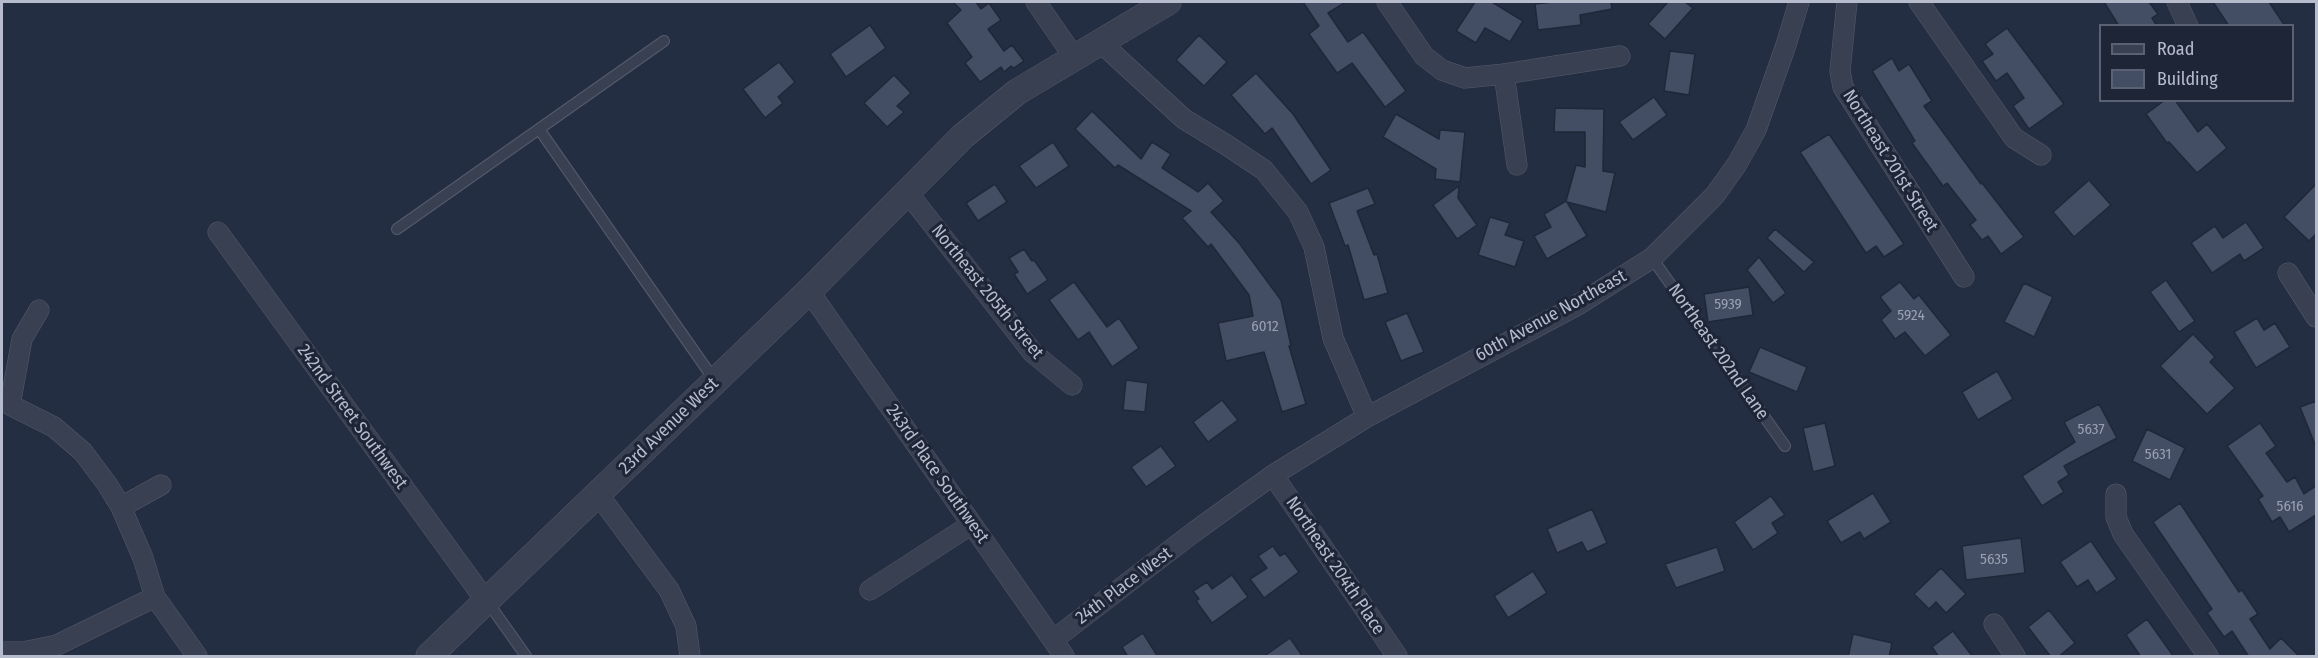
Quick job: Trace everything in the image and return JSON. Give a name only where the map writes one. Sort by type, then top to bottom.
[{"type":"street","points":[[1036,2],[1074,57]]},
{"type":"street","name":"23rd Avenue West","points":[[429,657],[809,291],[963,136],[1017,92],[1168,2]]},
{"type":"street","points":[[1387,2],[1424,56],[1442,70],[1465,78],[1620,56]]},
{"type":"street","name":"60th Avenue Northeast","points":[[1194,532],[1273,475],[1367,417],[1576,306],[1652,258],[1715,195],[1737,164],[1756,130],[1799,2]]},
{"type":"street","name":"Northeast 201st Street","points":[[1846,2],[1840,71],[1843,87],[1964,278]]},
{"type":"street","points":[[1919,2],[2014,138],[2041,155]]},
{"type":"street","points":[[2177,2],[2187,24]]},
{"type":"street","points":[[1100,41],[1184,119],[1264,170],[1298,212],[1314,247],[1333,338],[1367,417]]},
{"type":"street","points":[[1504,74],[1517,165]]},
{"type":"street","name":"Northeast 205th Street","points":[[908,193],[1033,353],[1072,385]]},
{"type":"street","name":"242nd Street Southwest","points":[[218,232],[486,601]]},
{"type":"street","points":[[2288,273],[2316,317]]},
{"type":"street","name":"243rd Place Southwest","points":[[809,291],[1064,657]]},
{"type":"street","points":[[39,310],[22,339],[6,405],[54,427],[83,452],[121,507],[143,558],[155,597],[197,657]]},
{"type":"street","name":"Northeast 204th Place","points":[[1273,475],[1397,657]]},
{"type":"street","points":[[121,507],[161,485]]},
{"type":"street","points":[[598,494],[669,590],[686,626],[690,657]]},
{"type":"street","points":[[2116,494],[2116,517],[2123,534],[2208,657]]},
{"type":"street","points":[[870,590],[972,524]]},
{"type":"street","name":"24th Place West","points":[[1053,640],[1194,532]]},
{"type":"street","points":[[2,652],[23,652],[57,645],[155,597]]},
{"type":"street","points":[[1994,624],[2015,657]]},
{"type":"lane","points":[[397,229],[664,41]]},
{"type":"lane","points":[[539,129],[715,381]]},
{"type":"lane","name":"Northeast 202nd Lane","points":[[1652,258],[1785,446]]},
{"type":"lane","points":[[486,601],[526,657]]},
{"type":"building","points":[[953,2],[976,2],[981,9],[989,3],[1001,20],[988,29],[1004,51],[1012,45],[1024,61],[1014,68],[1011,66],[1004,72],[1001,67],[980,82],[965,63],[972,57],[947,23],[961,10]]},
{"type":"building","points":[[1303,2],[1346,2],[1328,13],[1348,42],[1363,32],[1406,91],[1385,107],[1352,63],[1337,73],[1309,34],[1319,26]]},
{"type":"building","points":[[1475,2],[1492,2],[1523,21],[1510,42],[1485,28],[1476,43],[1456,31]]},
{"type":"building","points":[[1611,2],[1612,9],[1580,15],[1581,25],[1538,30],[1535,4]]},
{"type":"building","points":[[1668,2],[1685,2],[1693,8],[1665,39],[1648,24]]},
{"type":"building","points":[[2104,2],[2149,2],[2158,14],[2152,18],[2156,24],[2118,24]]},
{"type":"building","points":[[2213,2],[2269,2],[2284,24],[2228,24]]},
{"type":"building","points":[[870,25],[886,48],[846,77],[830,54]]},
{"type":"building","points":[[2007,28],[2064,104],[2029,129],[2013,106],[2024,98],[2007,73],[1996,81],[1982,61],[1993,54],[1985,44]]},
{"type":"building","points":[[1199,35],[1227,62],[1204,86],[1176,60]]},
{"type":"building","points":[[1670,51],[1695,54],[1689,95],[1664,91]]},
{"type":"building","points":[[1892,58],[1899,71],[1909,64],[1932,101],[1924,106],[1981,184],[2024,237],[2001,254],[1988,236],[1982,240],[1970,225],[1976,220],[1947,183],[1943,186],[1912,143],[1915,141],[1872,71]]},
{"type":"building","points":[[779,62],[795,82],[778,97],[783,103],[765,118],[743,89]]},
{"type":"building","points":[[1256,73],[1293,114],[1331,170],[1311,184],[1272,128],[1265,134],[1231,95]]},
{"type":"building","points":[[894,75],[911,93],[897,106],[904,112],[887,127],[864,103]]},
{"type":"building","points":[[1654,97],[1667,115],[1633,140],[1619,122]]},
{"type":"building","points":[[2162,102],[2176,102],[2198,132],[2207,124],[2227,148],[2197,173],[2169,142],[2167,143],[2146,114]]},
{"type":"building","points":[[1555,108],[1604,109],[1603,171],[1615,173],[1606,212],[1567,202],[1587,236],[1547,259],[1534,236],[1551,227],[1544,214],[1566,201],[1576,165],[1585,167],[1585,132],[1554,132]]},
{"type":"building","points":[[1092,111],[1141,159],[1152,142],[1171,154],[1162,168],[1198,192],[1208,183],[1224,201],[1211,212],[1239,243],[1281,300],[1291,346],[1289,346],[1306,404],[1282,412],[1264,352],[1226,361],[1218,323],[1253,316],[1249,295],[1211,244],[1208,247],[1182,218],[1191,211],[1118,165],[1115,168],[1075,129]]},
{"type":"building","points":[[1396,114],[1439,139],[1440,130],[1465,132],[1460,182],[1435,179],[1436,169],[1383,137]]},
{"type":"building","points":[[1829,134],[1904,244],[1884,257],[1876,246],[1866,253],[1800,152]]},
{"type":"building","points":[[1053,142],[1069,166],[1036,188],[1019,166]]},
{"type":"building","points":[[2089,180],[2111,205],[2074,237],[2053,212]]},
{"type":"building","points":[[995,184],[1007,202],[978,221],[966,203]]},
{"type":"building","points":[[2316,184],[2316,234],[2309,241],[2284,217]]},
{"type":"building","points":[[1459,186],[1458,198],[1477,225],[1457,239],[1433,205]]},
{"type":"building","points":[[1368,188],[1375,204],[1357,211],[1374,255],[1377,254],[1388,293],[1364,300],[1348,245],[1345,246],[1329,203]]},
{"type":"building","points":[[1490,217],[1510,223],[1505,235],[1524,241],[1515,267],[1478,255]]},
{"type":"building","points":[[2246,222],[2264,248],[2244,261],[2240,254],[2212,273],[2191,243],[2215,226],[2223,238]]},
{"type":"building","points":[[1775,229],[1814,262],[1804,272],[1767,238]]},
{"type":"building","points":[[1024,249],[1048,280],[1027,294],[1014,274],[1018,272],[1009,258]]},
{"type":"building","points":[[1759,257],[1786,293],[1773,303],[1747,270]]},
{"type":"building","points":[[2166,280],[2195,321],[2179,332],[2150,292]]},
{"type":"building","points":[[1074,282],[1107,327],[1119,318],[1139,348],[1112,367],[1089,332],[1078,340],[1049,300]]},
{"type":"building","points":[[1900,282],[1914,299],[1919,295],[1951,335],[1925,356],[1905,332],[1895,339],[1881,320],[1891,311],[1880,297]]},
{"type":"building","points":[[2024,283],[2053,297],[2034,337],[2004,322]]},
{"type":"building","points":[[1749,287],[1753,315],[1708,322],[1704,294]]},
{"type":"building","points":[[1407,313],[1424,352],[1401,361],[1385,322]]},
{"type":"building","points":[[2257,318],[2264,330],[2275,323],[2290,347],[2256,368],[2234,332]]},
{"type":"building","points":[[2193,334],[2215,357],[2210,362],[2235,388],[2207,414],[2160,366]]},
{"type":"building","points":[[1760,347],[1807,367],[1797,392],[1749,372]]},
{"type":"building","points":[[1997,371],[2013,399],[1978,420],[1962,392]]},
{"type":"building","points":[[1126,380],[1148,383],[1145,412],[1123,410]]},
{"type":"building","points":[[1222,400],[1238,420],[1208,442],[1193,422]]},
{"type":"building","points":[[2316,401],[2316,447],[2300,407]]},
{"type":"building","points":[[2099,404],[2117,438],[2064,466],[2069,475],[2058,482],[2064,492],[2042,506],[2022,476],[2075,442],[2064,422]]},
{"type":"building","points":[[1825,423],[1835,466],[1813,472],[1803,428]]},
{"type":"building","points":[[2260,423],[2276,446],[2266,453],[2287,482],[2295,477],[2304,494],[2316,486],[2316,515],[2289,532],[2280,517],[2272,522],[2258,499],[2263,496],[2227,446]]},
{"type":"building","points":[[2147,429],[2185,448],[2170,480],[2132,461]]},
{"type":"building","points":[[1161,446],[1176,466],[1146,487],[1131,467]]},
{"type":"building","points":[[1873,493],[1891,522],[1864,539],[1860,532],[1841,543],[1827,521]]},
{"type":"building","points":[[1771,496],[1785,515],[1772,523],[1778,533],[1753,550],[1734,522]]},
{"type":"building","points":[[2180,503],[2239,592],[2242,590],[2258,614],[2250,619],[2270,649],[2281,638],[2300,657],[2249,657],[2232,631],[2224,637],[2207,613],[2212,609],[2153,522]]},
{"type":"building","points":[[1592,509],[1607,543],[1587,552],[1582,542],[1557,553],[1547,529]]},
{"type":"building","points":[[2021,538],[2025,573],[1966,580],[1962,546]]},
{"type":"building","points":[[2091,541],[2117,579],[2096,593],[2088,580],[2077,587],[2060,562]]},
{"type":"building","points":[[1273,546],[1280,556],[1285,553],[1299,572],[1264,598],[1250,579],[1267,568],[1258,556]]},
{"type":"building","points":[[1717,547],[1725,571],[1676,588],[1665,564]]},
{"type":"building","points":[[1941,568],[1966,594],[1946,613],[1936,602],[1929,609],[1914,594]]},
{"type":"building","points":[[1533,571],[1547,593],[1508,618],[1494,596]]},
{"type":"building","points":[[1232,575],[1248,597],[1212,623],[1196,601],[1199,599],[1193,591],[1207,582],[1212,589]]},
{"type":"building","points":[[2049,610],[2075,643],[2058,657],[2051,657],[2028,627]]},
{"type":"building","points":[[2147,619],[2174,657],[2141,657],[2126,635]]},
{"type":"building","points":[[1953,631],[1973,657],[1939,657],[1932,647]]},
{"type":"building","points":[[1143,633],[1158,657],[1128,657],[1122,647]]},
{"type":"building","points":[[1853,634],[1892,643],[1889,657],[1848,657]]},
{"type":"building","points":[[1290,638],[1303,657],[1263,657]]}]
